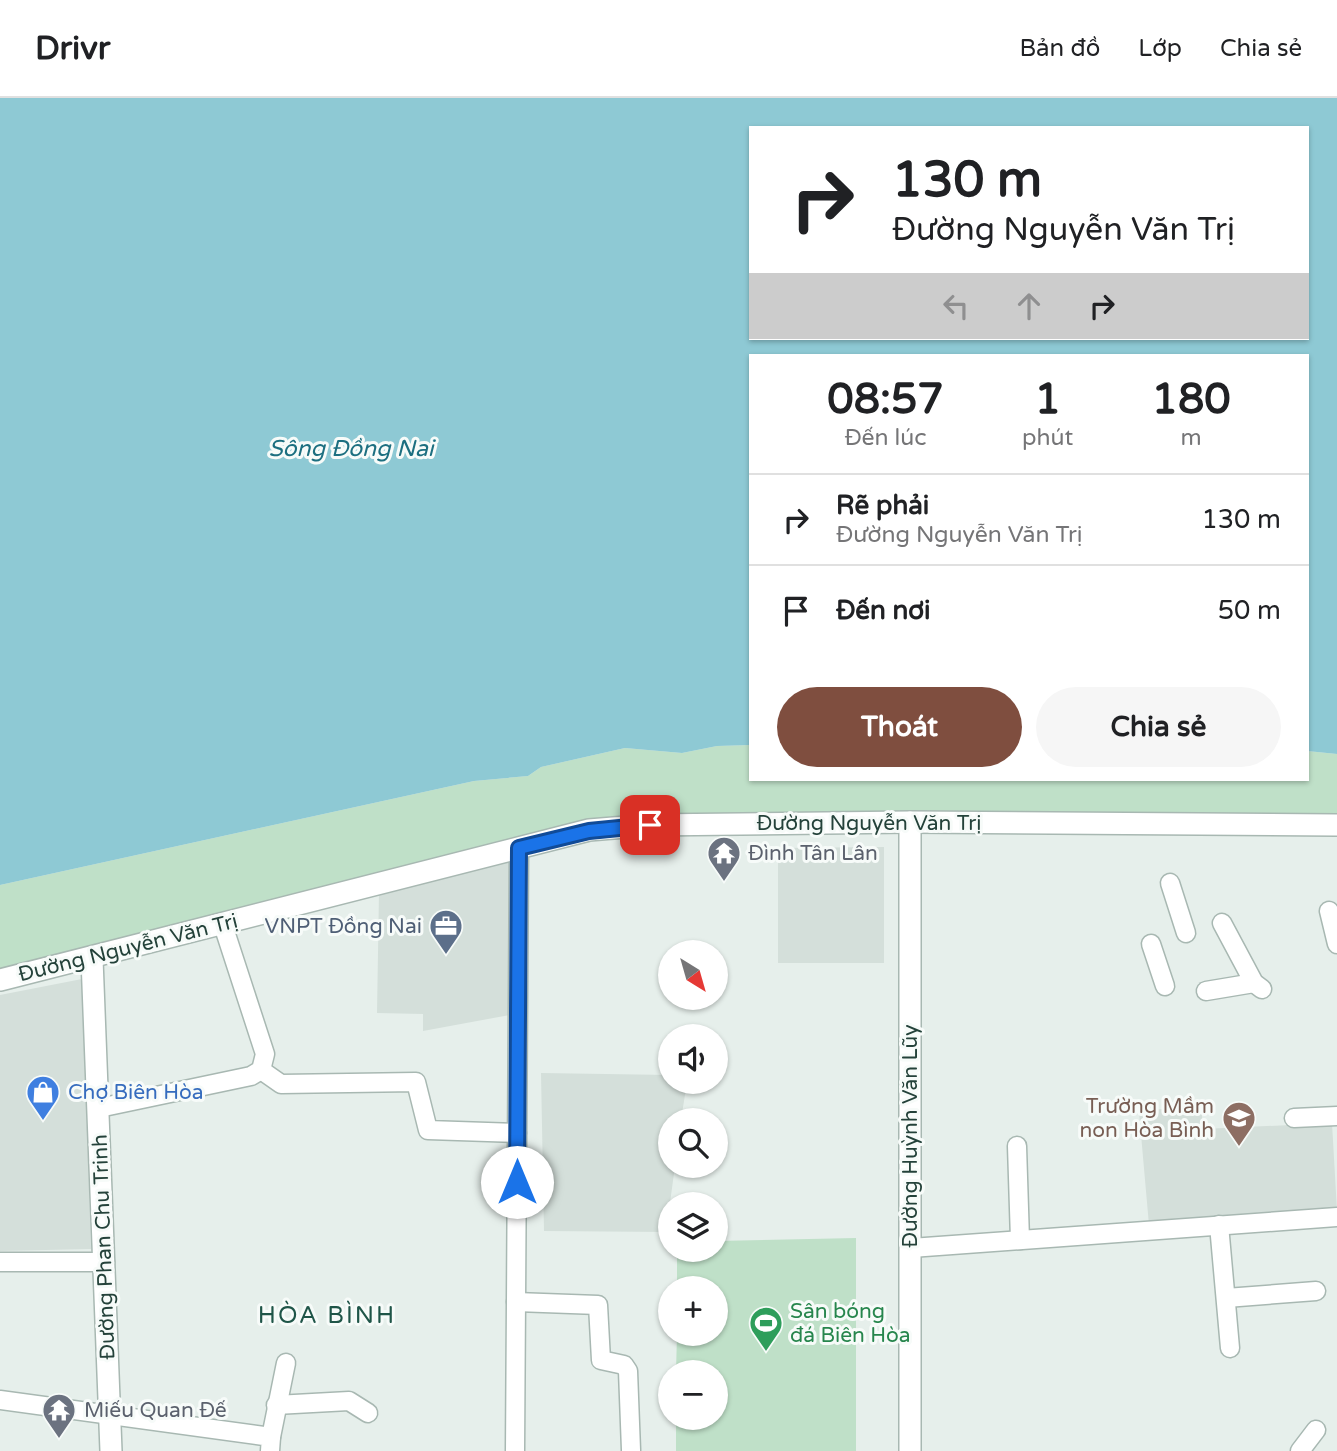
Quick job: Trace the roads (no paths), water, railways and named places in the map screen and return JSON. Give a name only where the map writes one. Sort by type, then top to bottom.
[{"type":"street","name":"Đường Nguyễn Văn Trị","points":[[0,980],[92,959],[379,882],[589,831],[640,826],[910,822],[1337,825]]},
{"type":"street","name":"Đường Huỳnh Văn Lũy","points":[[910,822],[910,1451]]},
{"type":"street","points":[[515,1451],[519,848]]},
{"type":"street","points":[[1170,883],[1186,933]]},
{"type":"street","points":[[1332,913],[1337,944]]},
{"type":"street","points":[[1206,991],[1258,986],[1222,923]]},
{"type":"street","points":[[99,1108],[251,1076],[261,1070],[266,1060],[265,1054],[223,925]]},
{"type":"street","points":[[1151,944],[1165,986]]},
{"type":"street","name":"Đường Phan Chu Trinh","points":[[92,959],[111,1451]]},
{"type":"street","points":[[261,1070],[281,1084],[416,1082],[428,1130],[517,1133]]},
{"type":"street","points":[[1294,1118],[1337,1116]]},
{"type":"street","points":[[1017,1146],[1020,1240]]},
{"type":"street","points":[[911,1248],[1337,1217]]},
{"type":"street","points":[[1219,1225],[1230,1348]]},
{"type":"street","points":[[0,1262],[105,1262]]},
{"type":"street","points":[[1226,1298],[1316,1291]]},
{"type":"street","points":[[516,1302],[598,1305],[601,1360],[624,1365],[628,1371],[631,1450]]},
{"type":"street","points":[[0,1400],[110,1415],[271,1444],[276,1405],[286,1363]]},
{"type":"street","points":[[276,1405],[349,1401],[368,1413]]},
{"type":"street","points":[[1300,1451],[1316,1430]]},
{"type":"water","name":"Sông Đồng Nai","points":[[0,98],[1337,98],[1337,754],[1309,751],[1309,354],[749,354],[749,745],[717,746],[682,753],[625,748],[541,767],[528,776],[474,781],[0,885]]},
{"type":"place","name":"Đình Tân Lân","points":[[724,883]]},
{"type":"place","name":"VNPT Đồng Nai","points":[[446,956]]},
{"type":"place","name":"Chợ Biên Hòa","points":[[43,1122]]},
{"type":"place","name":"Trường Mầm non Hòa Bình","points":[[1239,1148]]},
{"type":"place","name":"Sân bóng đá Biên Hòa","points":[[766,1353]]},
{"type":"place","name":"Miếu Quan Đế","points":[[59,1440]]},
{"type":"district","name":"HÒA BÌNH","points":[[327,1315]]}]
